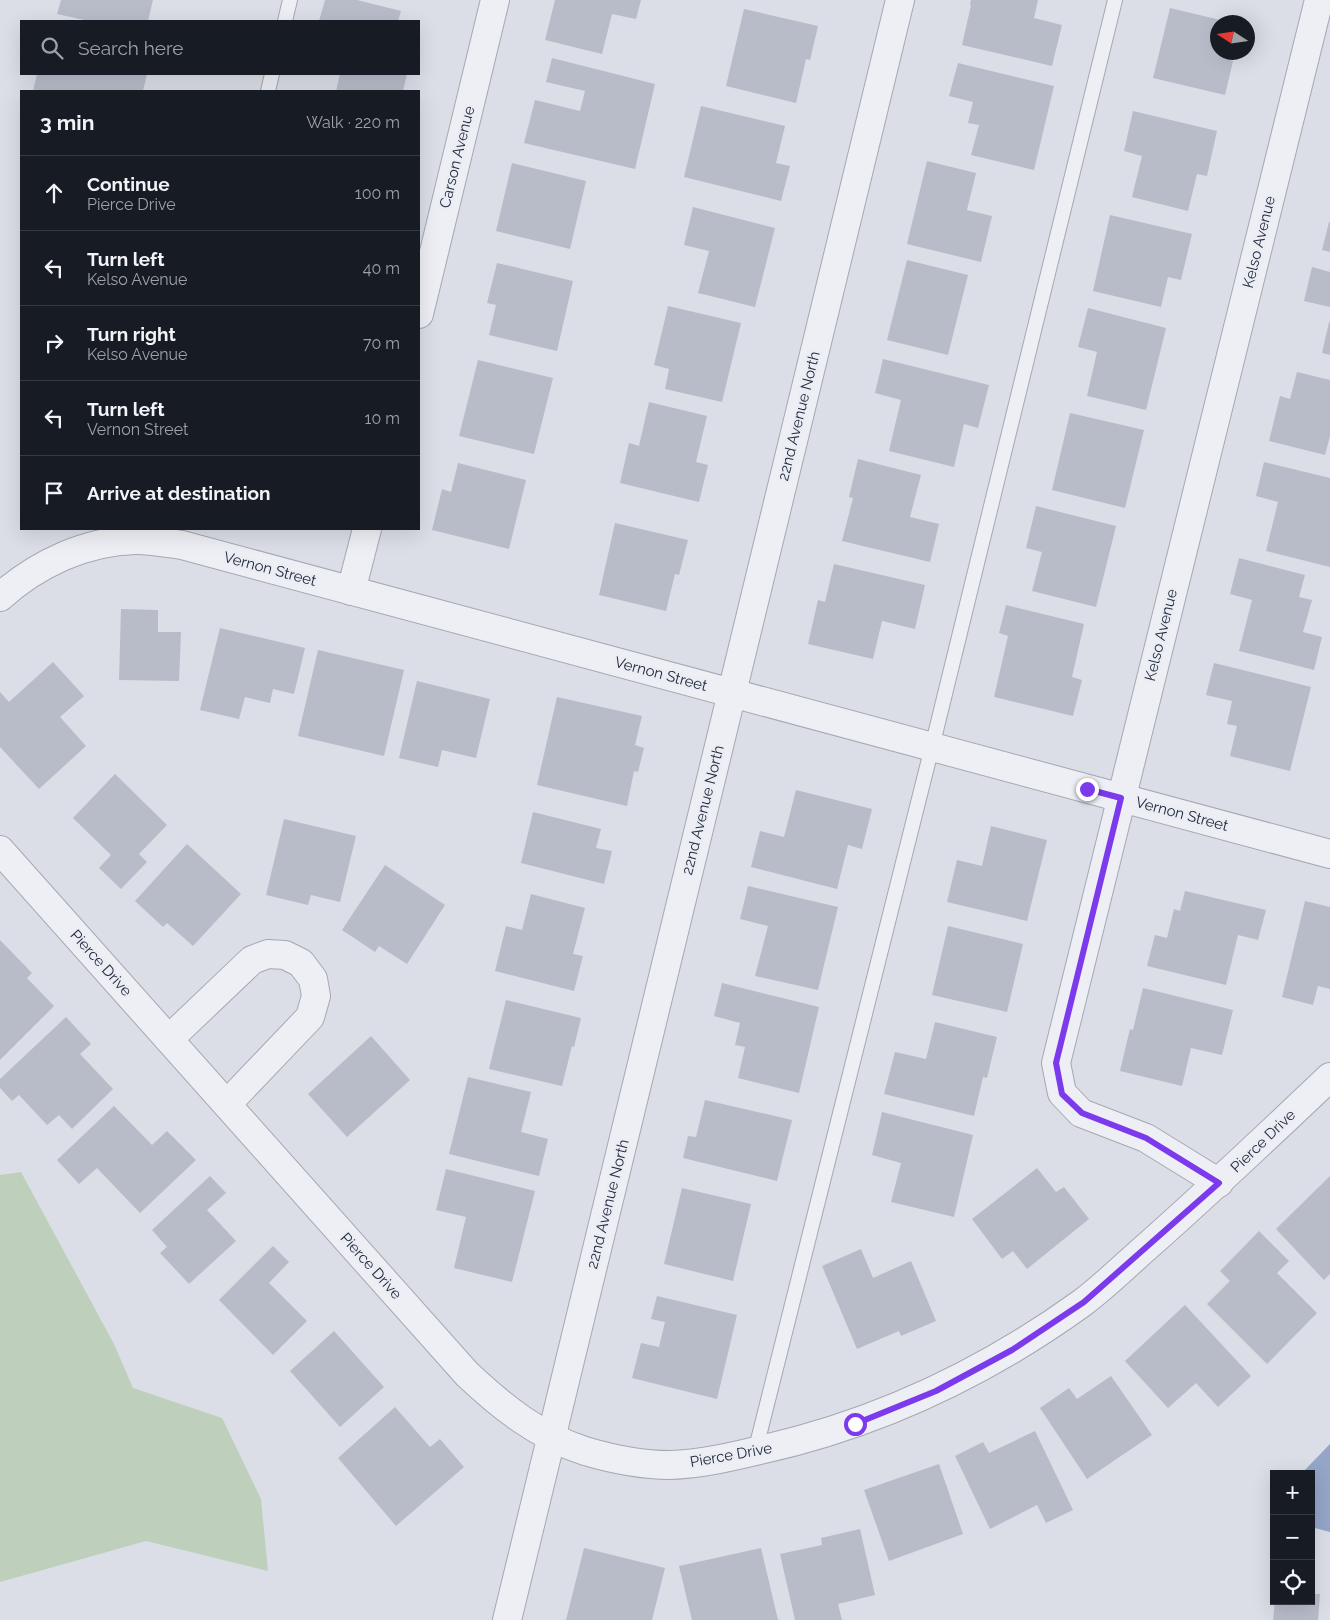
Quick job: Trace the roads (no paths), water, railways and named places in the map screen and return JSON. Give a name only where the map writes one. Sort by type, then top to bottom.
[{"type":"street","name":"Carson Avenue","points":[[420,310],[495,0]]},
{"type":"street","name":"22nd Avenue North","points":[[507,1620],[900,0]]},
{"type":"street","name":"Kelso Avenue","points":[[1219,1183],[1146,1138],[1082,1113],[1062,1094],[1056,1063],[1319,0]]},
{"type":"street","points":[[352,591],[367,530]]},
{"type":"street","name":"Vernon Street","points":[[0,597],[27,575],[68,554],[113,542],[160,535],[182,545],[1330,854]]},
{"type":"street","name":"Pierce Drive","points":[[0,850],[467,1374],[498,1404],[516,1417],[552,1437],[584,1451],[626,1461],[669,1465],[716,1461],[801,1441],[855,1424],[936,1391],[1012,1350],[1084,1302],[1219,1183],[1330,1077]]},
{"type":"street","points":[[169,1039],[252,960],[268,954],[285,955],[301,963],[313,979],[316,996],[310,1017],[227,1104]]},
{"type":"lane","points":[[285,20],[290,0]]},
{"type":"lane","points":[[755,1452],[932,747],[1115,0]]},
{"type":"lane","points":[[268,90],[272,75]]},
{"type":"water","points":[[1330,1444],[1330,1532],[1315,1528],[1315,1470],[1305,1470]]}]
